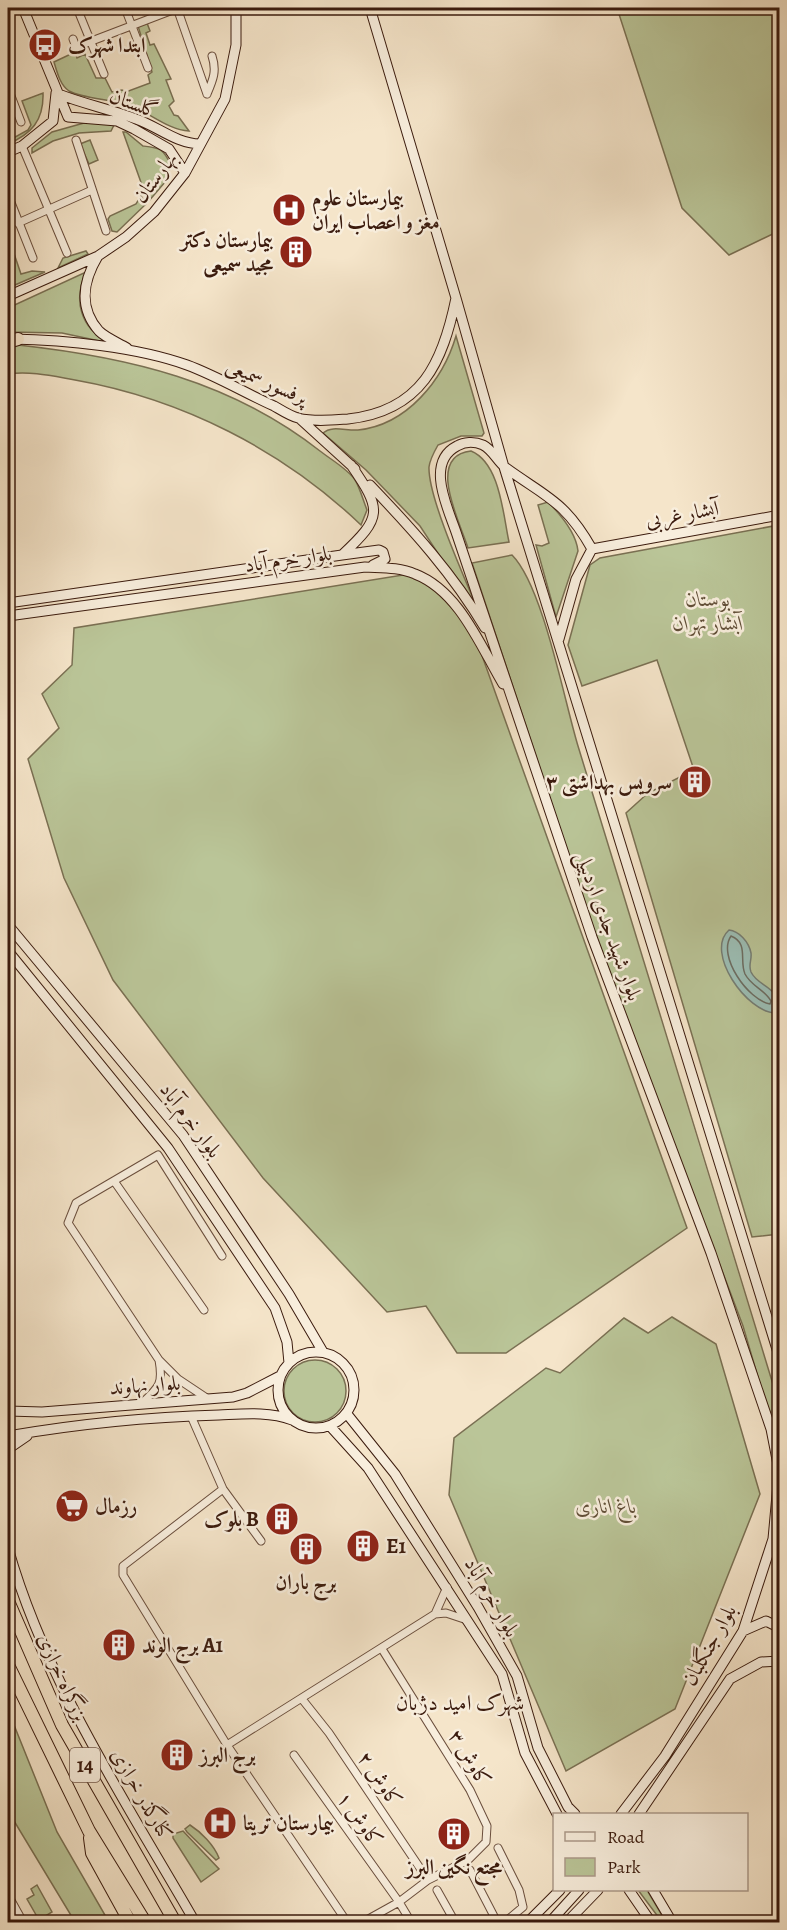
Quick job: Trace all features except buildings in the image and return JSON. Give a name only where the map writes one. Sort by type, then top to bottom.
[{"type":"highway","name":"بزرگراه خرازی","points":[[8,1601],[62,1725],[175,1923]]},
{"type":"highway","name":"بزرگراه خرازی","points":[[8,1668],[89,1831],[145,1923]]},
{"type":"highway","points":[[89,1831],[92,1853],[130,1923]]},
{"type":"street","points":[[23,8],[56,93],[68,117]]},
{"type":"street","points":[[77,8],[104,74]]},
{"type":"street","points":[[125,8],[148,68]]},
{"type":"street","points":[[73,39],[76,47],[177,8],[207,94],[214,79],[215,66],[212,56]]},
{"type":"street","name":"پرفسور سمیعی","points":[[11,340],[130,350],[188,365],[298,418],[330,421],[369,417],[395,406],[416,390],[432,372],[447,339],[456,298],[370,8]]},
{"type":"street","name":"بهارستان","points":[[8,296],[98,256],[126,237],[154,212],[185,173],[225,99],[236,45],[236,9]]},
{"type":"street","points":[[8,88],[21,122]]},
{"type":"street","points":[[8,152],[22,146],[53,121],[56,93]]},
{"type":"street","name":"گلستان","points":[[56,93],[89,106],[138,119],[175,139],[201,144]]},
{"type":"street","name":"گلستان","points":[[53,121],[68,117],[117,121],[169,149],[185,173]]},
{"type":"street","points":[[76,140],[106,231]]},
{"type":"street","points":[[22,146],[67,253]]},
{"type":"street","points":[[18,223],[92,190]]},
{"type":"street","points":[[8,195],[33,258]]},
{"type":"street","points":[[98,256],[85,282],[85,306],[100,332],[130,350]]},
{"type":"street","name":"بلوار شهید جدی اردبیلی","points":[[456,298],[504,467],[780,1359]]},
{"type":"street","points":[[298,418],[351,465],[430,548],[466,596],[496,647]]},
{"type":"street","name":"بلوار شهید جدی اردبیلی","points":[[504,467],[483,444],[465,442],[452,449],[442,462],[439,479],[592,937],[711,1253],[771,1429],[779,1474]]},
{"type":"street","name":"بلوار خرم آباد","points":[[10,602],[342,555],[365,534],[373,519],[375,506],[372,495],[351,465]]},
{"type":"street","points":[[504,467],[554,499],[572,517],[592,549],[576,579],[558,642]]},
{"type":"street","name":"آبشار غربی","points":[[592,549],[780,515]]},
{"type":"street","points":[[342,555],[379,550],[383,552],[385,559],[381,563],[364,567]]},
{"type":"street","name":"بلوار خرم آباد","points":[[11,616],[364,567],[398,569],[415,574],[448,595],[511,696]]},
{"type":"street","points":[[10,602],[11,616]]},
{"type":"street","name":"بلوار خرم آباد","points":[[8,925],[183,1135],[289,1294],[323,1352]]},
{"type":"street","name":"بلوار خرم آباد","points":[[8,951],[168,1148],[275,1308],[287,1342],[289,1363]]},
{"type":"street","points":[[168,1148],[76,1203],[68,1223],[159,1360],[178,1379],[208,1399]]},
{"type":"street","points":[[158,1155],[222,1256]]},
{"type":"street","points":[[114,1180],[204,1310]]},
{"type":"street","points":[[194,1212],[206,1205]]},
{"type":"street","points":[[323,1352],[340,1361],[352,1376],[355,1389],[353,1402],[347,1414],[330,1426],[310,1428],[291,1420],[279,1400],[280,1376],[289,1363],[299,1356],[323,1352]]},
{"type":"street","points":[[142,1403],[155,1392],[162,1379],[159,1360]]},
{"type":"street","name":"بلوار نهاوند","points":[[8,1411],[42,1412],[247,1394],[280,1376]]},
{"type":"street","name":"بلوار نهاوند","points":[[46,1429],[191,1416],[248,1414],[281,1416],[291,1420]]},
{"type":"street","name":"بلوار خرم آباد","points":[[347,1414],[395,1474],[484,1617],[517,1676],[538,1748],[571,1812]]},
{"type":"street","points":[[191,1416],[222,1489],[261,1541]]},
{"type":"street","name":"بلوار خرم آباد","points":[[330,1426],[368,1468],[502,1674],[525,1753],[555,1813]]},
{"type":"street","points":[[8,1436],[46,1429]]},
{"type":"street","points":[[8,1449],[20,1438],[46,1429]]},
{"type":"street","name":"بلوار جنگلبان","points":[[622,1813],[665,1756],[743,1631],[765,1571],[773,1539],[779,1474]]},
{"type":"street","points":[[222,1489],[139,1552],[123,1566],[122,1570],[227,1745],[347,1923]]},
{"type":"street","name":"کنارگذر خرازی","points":[[8,1548],[20,1592],[75,1713],[195,1923]]},
{"type":"street","points":[[435,1614],[447,1587]]},
{"type":"street","points":[[227,1745],[435,1614],[446,1613],[469,1620]]},
{"type":"street","points":[[743,1631],[766,1621],[780,1628]]},
{"type":"street","name":"کاوش ۳","points":[[382,1649],[471,1790],[487,1826],[486,1842],[468,1860],[428,1880]]},
{"type":"street","name":"بلوار جنگلبان","points":[[641,1813],[730,1679],[743,1669],[777,1658]]},
{"type":"street","name":"کاوش ۲","points":[[302,1699],[329,1733],[428,1880]]},
{"type":"street","name":"کاوش ۱","points":[[294,1755],[399,1902],[411,1923]]},
{"type":"street","points":[[618,1813],[630,1803]]},
{"type":"street","points":[[498,1848],[519,1890],[523,1906],[505,1923]]},
{"type":"street","points":[[470,1870],[497,1923]]},
{"type":"street","points":[[363,1923],[399,1902],[428,1880]]},
{"type":"street","points":[[437,1890],[455,1923]]},
{"type":"street","points":[[528,1923],[559,1891]]},
{"type":"street","points":[[550,1923],[578,1891]]},
{"type":"street","points":[[567,1923],[597,1891]]},
{"type":"street","points":[[630,1891],[651,1923]]},
{"type":"street","points":[[653,1891],[672,1923]]},
{"type":"street","points":[[8,1894],[23,1923]]},
{"type":"street","points":[[182,1899],[202,1923]]},
{"type":"green space","points":[[617,8],[779,8],[779,231],[729,255],[682,208]]},
{"type":"green space","points":[[147,23],[150,31],[146,33],[150,45],[154,44],[171,79],[166,80],[174,101],[169,106],[189,131],[174,128],[129,105],[75,94],[63,85],[59,78],[54,62],[75,52],[77,58],[85,54],[96,78],[105,78],[112,92],[122,90],[126,92],[150,83],[148,75],[152,72],[138,26]]},
{"type":"green space","points":[[43,93],[41,111],[35,125],[23,136],[8,144],[8,141],[28,130],[31,125],[22,101]]},
{"type":"green space","points":[[91,121],[114,125],[111,131],[79,133],[53,141],[32,153],[32,148],[52,132]]},
{"type":"green space","points":[[123,132],[143,146],[160,150],[166,155],[171,165],[166,181],[148,202]]},
{"type":"green space","points":[[90,140],[98,160],[89,164],[80,144]]},
{"type":"green space","points":[[141,196],[146,204],[117,232],[112,231],[108,219],[110,216],[136,204]]},
{"type":"green space","points":[[8,236],[21,274],[32,271],[45,272],[8,288]]},
{"type":"green space","points":[[86,251],[88,254],[58,268],[63,258]]},
{"type":"green space","points":[[86,272],[80,293],[82,312],[91,330],[109,343],[62,333],[8,332],[8,308]]},
{"type":"green space","points":[[456,336],[484,433],[482,436],[461,436],[438,445],[429,467],[430,481],[442,521],[483,622],[420,526],[366,470],[323,433],[331,429],[358,430],[376,426],[407,410],[421,398],[442,369]]},
{"type":"green space","points":[[18,345],[59,350],[138,365],[177,376],[251,407],[286,427],[339,464],[352,476],[367,510],[361,525],[298,473],[264,451],[192,414],[154,400],[75,380],[42,374],[8,374],[8,348]]},
{"type":"green space","points":[[471,451],[481,457],[494,478],[499,491],[509,542],[468,548],[453,507],[448,477],[450,465],[457,456]]},
{"type":"green space","points":[[548,502],[563,518],[571,531],[578,551],[556,617],[536,545],[542,546],[549,543],[538,505]]},
{"type":"green space","name":"بوستان آبشار تهران","points":[[779,525],[779,1234],[752,1237],[626,813],[648,793],[694,770],[657,660],[582,686],[568,645],[590,565],[600,558]]},
{"type":"green space","points":[[512,555],[523,570],[543,617],[578,746],[779,1404],[779,1449],[743,1326],[596,938],[472,563]]},
{"type":"green space","points":[[409,574],[441,592],[475,636],[687,1228],[506,1353],[457,1353],[426,1306],[387,1312],[263,1178],[113,980],[64,878],[28,759],[59,728],[42,694],[72,665],[74,628]]},
{"type":"green space","name":"باغ اناری","points":[[672,1317],[716,1344],[760,1494],[675,1709],[566,1771],[449,1495],[454,1438],[546,1368],[560,1373],[624,1318],[648,1333]]},
{"type":"green space","points":[[315,1360],[327,1362],[337,1369],[344,1379],[346,1391],[344,1403],[337,1413],[327,1420],[315,1422],[303,1420],[293,1413],[286,1403],[284,1391],[286,1379],[293,1369],[303,1362]]},
{"type":"green space","points":[[8,1710],[57,1832],[109,1922],[75,1922],[8,1811]]},
{"type":"green space","points":[[190,1825],[207,1839],[219,1858],[216,1860],[187,1832],[185,1829]]},
{"type":"green space","points":[[183,1831],[219,1869],[201,1882],[173,1838],[173,1834]]},
{"type":"green space","points":[[37,1885],[52,1912],[39,1920],[27,1899],[34,1895],[31,1889]]},
{"type":"green space","points":[[639,1891],[648,1891],[666,1922],[662,1922]]},
{"type":"water","points":[[729,930],[740,935],[748,945],[751,953],[751,972],[775,995],[779,1009],[776,1013],[753,1003],[732,980],[725,966],[722,952],[723,940]]},
{"type":"place","name":"ابتدا شهرک","points":[[45,45]]},
{"type":"place","name":"بیمارستان علوم مغز و اعصاب ایران","points":[[289,210]]},
{"type":"place","name":"بیمارستان دکتر مجید سمیعی","points":[[296,252]]},
{"type":"place","name":"سرویس بهداشتی ۳","points":[[695,782]]},
{"type":"place","name":"رزمال","points":[[72,1506]]},
{"type":"place","name":"بلوک B","points":[[282,1519]]},
{"type":"place","name":"E1","points":[[363,1546]]},
{"type":"place","name":"برج باران","points":[[306,1549]]},
{"type":"place","name":"برج الوند A1","points":[[119,1645]]},
{"type":"place","name":"برج البرز","points":[[177,1755]]},
{"type":"place","name":"بیمارستان تریتا","points":[[220,1823]]},
{"type":"place","name":"مجتع نگین البرز","points":[[454,1834]]},
{"type":"district","name":"شهرک امید دژبان","points":[[460,1702]]}]
